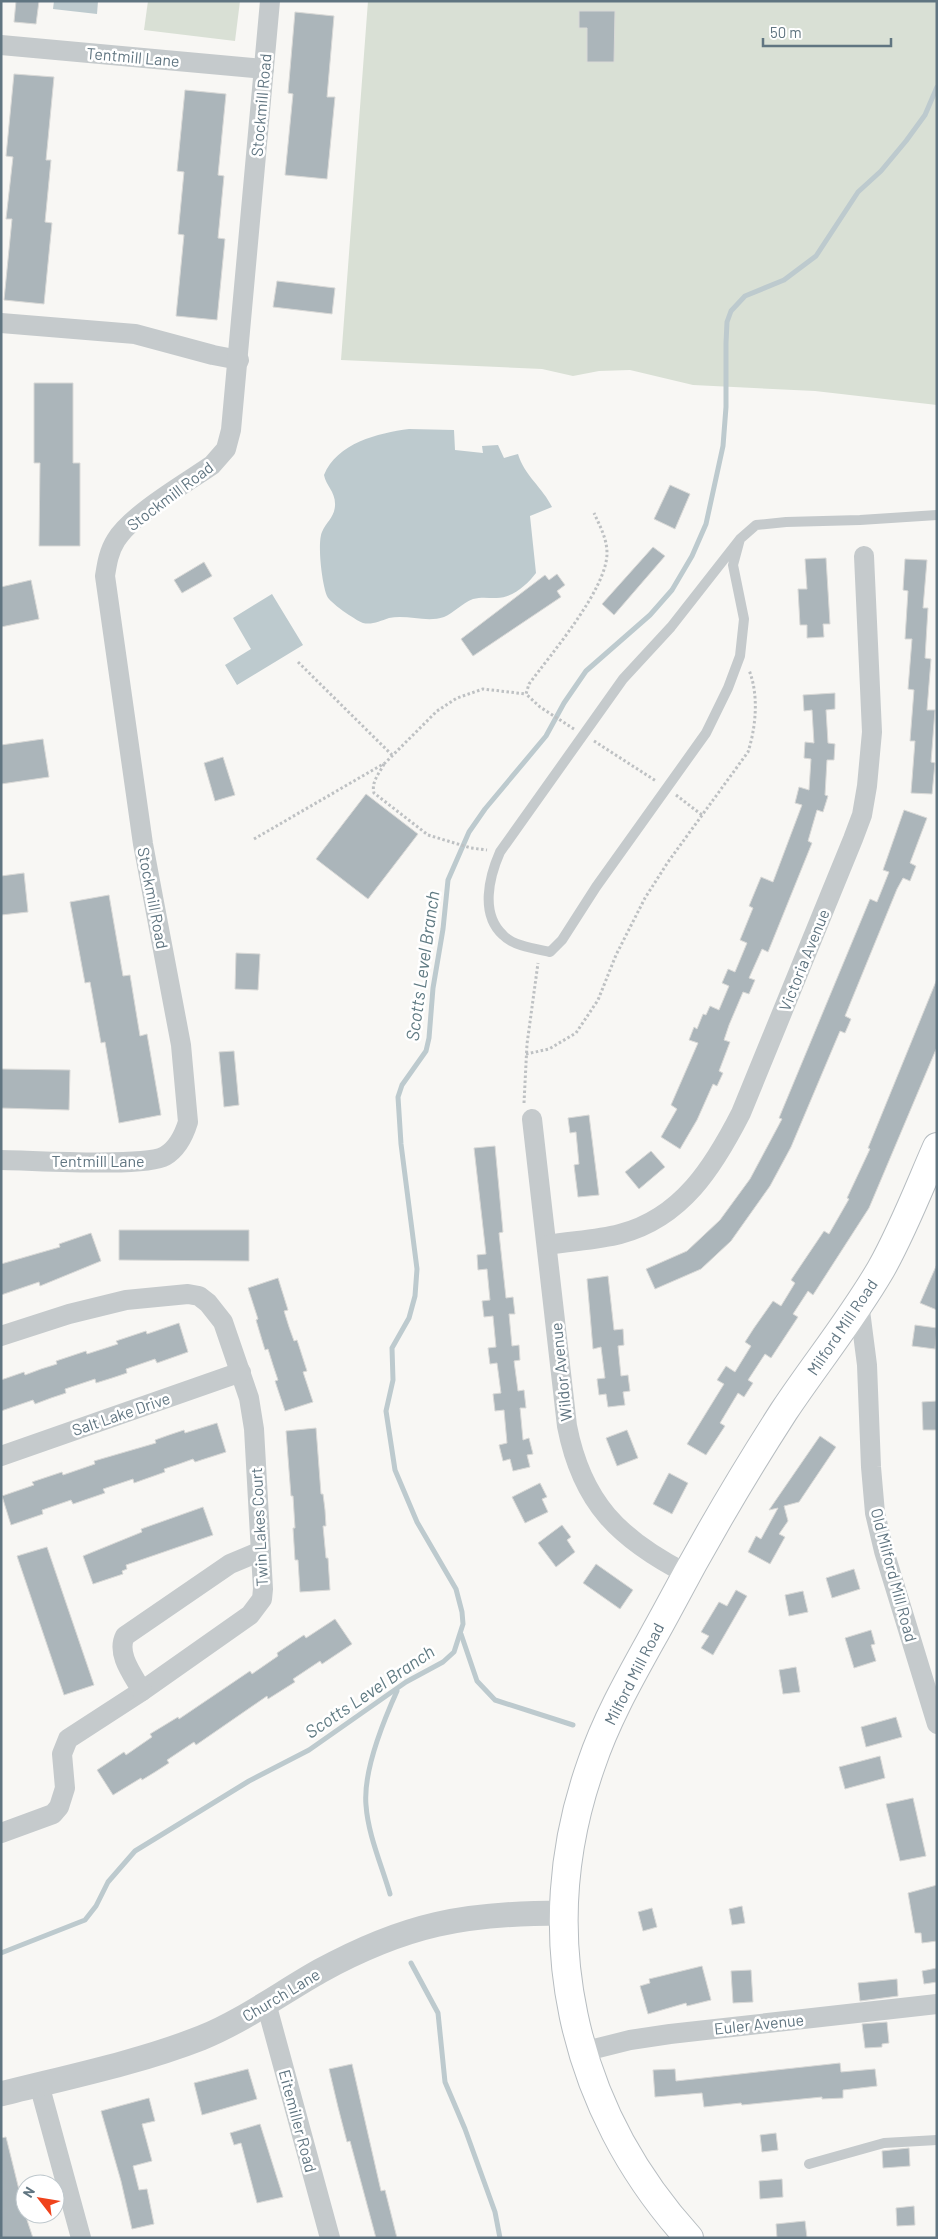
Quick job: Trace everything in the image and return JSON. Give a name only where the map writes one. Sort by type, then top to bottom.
[{"type":"main road","name":"Milford Mill Road","points":[[689,2238],[657,2200],[620,2143],[604,2109],[582,2052],[566,1971],[562,1913],[571,1840],[591,1763],[635,1670],[735,1488],[787,1407],[859,1304],[881,1268],[899,1233],[937,1147]]},
{"type":"street","name":"Stockmill Road","points":[[184,1134],[188,1122],[188,1108],[181,1045],[143,844],[104,576],[110,549],[117,538],[152,507],[212,465],[226,449],[231,430],[239,360],[270,1]]},
{"type":"street","name":"Tentmill Lane","points":[[1,45],[264,69]]},
{"type":"street","points":[[1,322],[135,334],[239,360]]},
{"type":"street","name":"Victoria Avenue","points":[[548,1245],[620,1234],[664,1215],[681,1202],[699,1184],[720,1154],[741,1113],[862,815],[871,760],[872,732],[864,556]]},
{"type":"street","name":"Wildor Avenue","points":[[532,1119],[548,1245],[567,1426],[572,1451],[580,1474],[591,1495],[618,1528],[638,1546],[687,1574]]},
{"type":"street","name":"Tentmill Lane","points":[[1,1160],[132,1162],[156,1160],[166,1156],[184,1134]]},
{"type":"street","name":"Twin Lakes Court","points":[[1,1336],[70,1314],[126,1300],[188,1294],[199,1296],[208,1303],[223,1322],[249,1398],[254,1429],[263,1589],[262,1599],[250,1615],[142,1691],[68,1739],[62,1754],[63,1799],[53,1814],[1,1833]]},
{"type":"street","name":"Old Milford Mill Road","points":[[859,1304],[867,1366],[875,1513],[884,1551],[937,1724]]},
{"type":"street","name":"Salt Lake Drive","points":[[1,1456],[241,1372]]},
{"type":"street","points":[[142,1691],[122,1654],[121,1644],[125,1636],[230,1564],[261,1551]]},
{"type":"street","name":"Church Lane","points":[[1,2094],[158,2052],[202,2038],[235,2022],[356,1952],[413,1929],[475,1916],[562,1913]]},
{"type":"street","name":"Eitemiller Road","points":[[266,2003],[330,2238]]},
{"type":"street","name":"Euler Avenue","points":[[582,2052],[630,2040],[670,2034],[937,2004]]},
{"type":"street","points":[[39,2084],[81,2238]]},
{"type":"lane","points":[[740,539],[733,565],[744,619],[740,656],[728,688],[706,733],[665,787],[562,940],[550,952],[504,937],[494,923],[489,900],[491,873],[500,852],[623,680],[671,627],[740,539],[756,526],[786,522],[937,515]]},
{"type":"lane","points":[[809,2164],[884,2143],[937,2140]]},
{"type":"path","points":[[526,694],[529,684],[597,588],[606,568],[607,552],[604,537],[594,513]]},
{"type":"path","points":[[526,1054],[549,1049],[576,1033],[598,1000],[645,898],[748,752],[754,733],[754,691],[750,672],[740,656]]},
{"type":"path","points":[[298,662],[392,755]]},
{"type":"path","points":[[471,848],[428,834],[374,793],[373,788],[375,780],[385,763],[437,712],[470,692],[483,689],[526,694],[546,711],[665,787],[702,815]]},
{"type":"path","points":[[254,840],[385,763]]},
{"type":"path","points":[[532,1119],[524,1103],[526,1054],[540,950]]},
{"type":"shaded area","points":[[54,1],[98,1],[97,14],[53,9]]},
{"type":"shaded area","points":[[148,1],[240,1],[235,41],[144,30]]},
{"type":"shaded area","points":[[368,1],[937,1],[937,405],[815,391],[693,385],[630,370],[599,371],[573,376],[542,369],[341,360]]},
{"type":"shaded area","points":[[409,429],[454,430],[455,450],[483,453],[482,446],[498,445],[504,458],[518,454],[529,475],[552,507],[530,516],[536,573],[513,594],[501,598],[473,599],[448,615],[437,619],[396,617],[373,623],[363,623],[332,602],[325,590],[320,545],[322,532],[333,514],[335,501],[324,475],[330,464],[348,447],[384,433]]},
{"type":"shaded area","points":[[272,594],[303,645],[237,685],[225,665],[251,649],[233,618]]},
{"type":"building","points":[[16,1],[39,1],[36,24],[14,22]]},
{"type":"building","points":[[579,11],[615,11],[614,62],[587,62],[587,28],[579,28]]},
{"type":"building","points":[[295,12],[334,16],[327,97],[335,97],[327,179],[285,175],[293,94],[288,93]]},
{"type":"building","points":[[14,74],[54,77],[46,160],[51,160],[45,222],[52,223],[44,304],[4,300],[12,219],[6,219],[13,157],[6,156]]},
{"type":"building","points":[[185,90],[226,94],[218,175],[224,176],[218,238],[225,239],[217,320],[176,316],[184,235],[178,234],[184,172],[177,171]]},
{"type":"building","points":[[277,281],[335,288],[332,314],[273,307]]},
{"type":"building","points":[[34,383],[73,383],[73,463],[80,463],[80,546],[39,546],[40,463],[34,463]]},
{"type":"building","points":[[670,485],[690,494],[675,529],[654,519]]},
{"type":"building","points":[[653,547],[665,556],[614,615],[602,604]]},
{"type":"building","points":[[826,558],[830,624],[823,624],[824,637],[807,638],[807,625],[800,625],[798,589],[807,589],[805,559]]},
{"type":"building","points":[[905,559],[927,560],[923,608],[928,608],[925,658],[931,659],[927,710],[935,710],[931,762],[935,763],[932,794],[911,793],[915,741],[910,741],[914,690],[908,689],[912,639],[905,639],[908,591],[903,590]]},
{"type":"building","points":[[204,562],[212,576],[182,593],[174,580]]},
{"type":"building","points":[[557,574],[565,585],[557,591],[561,597],[473,656],[461,639],[545,575],[549,580]]},
{"type":"building","points":[[31,580],[39,619],[1,627],[1,587]]},
{"type":"building","points":[[835,693],[835,709],[826,710],[828,743],[835,744],[834,760],[827,760],[825,795],[828,796],[823,812],[817,810],[808,841],[812,843],[768,952],[762,949],[749,978],[755,980],[749,994],[743,992],[729,1025],[724,1040],[730,1042],[719,1071],[723,1073],[717,1086],[713,1084],[697,1120],[680,1149],[661,1137],[677,1109],[671,1105],[698,1043],[689,1040],[694,1027],[697,1029],[703,1014],[706,1015],[710,1006],[719,1010],[729,986],[722,983],[728,969],[735,972],[747,943],[740,940],[753,908],[749,906],[761,877],[773,882],[802,805],[795,803],[799,787],[809,790],[811,759],[804,758],[805,742],[814,743],[812,710],[804,711],[803,695]]},
{"type":"building","points":[[43,739],[49,777],[1,784],[1,745]]},
{"type":"building","points":[[223,757],[235,795],[215,801],[204,763]]},
{"type":"building","points":[[366,794],[418,834],[368,899],[316,859]]},
{"type":"building","points":[[904,810],[927,818],[910,863],[916,866],[910,881],[903,878],[897,889],[845,1016],[851,1019],[845,1033],[840,1031],[791,1147],[770,1186],[731,1241],[701,1269],[655,1289],[646,1269],[687,1251],[720,1220],[750,1179],[782,1119],[779,1118],[870,899],[877,902],[889,872],[883,870]]},
{"type":"building","points":[[24,873],[28,912],[1,915],[1,876]]},
{"type":"building","points":[[109,895],[123,976],[130,975],[140,1036],[147,1034],[161,1115],[119,1123],[105,1042],[101,1043],[90,982],[85,983],[70,902]]},
{"type":"building","points":[[236,953],[260,954],[258,990],[235,989]]},
{"type":"building","points":[[937,979],[937,1047],[869,1208],[813,1295],[808,1291],[793,1314],[798,1317],[771,1358],[765,1354],[748,1380],[753,1383],[744,1397],[738,1393],[720,1423],[725,1426],[706,1455],[687,1444],[724,1384],[717,1380],[726,1366],[735,1372],[751,1346],[745,1342],[754,1328],[773,1301],[781,1306],[795,1283],[791,1280],[824,1231],[829,1234],[849,1199],[847,1198],[870,1149],[868,1148]]},
{"type":"building","points":[[234,1051],[239,1105],[224,1107],[219,1052]]},
{"type":"building","points":[[1,1069],[70,1070],[69,1110],[1,1108]]},
{"type":"building","points":[[589,1115],[599,1195],[578,1197],[574,1165],[579,1164],[576,1132],[570,1133],[568,1118]]},
{"type":"building","points":[[495,1146],[503,1232],[499,1233],[506,1298],[513,1297],[515,1314],[509,1314],[512,1346],[519,1345],[520,1360],[514,1361],[518,1391],[524,1390],[526,1408],[520,1408],[523,1440],[529,1438],[533,1454],[527,1455],[530,1467],[513,1471],[510,1459],[503,1461],[499,1445],[507,1443],[504,1410],[495,1411],[493,1394],[501,1393],[497,1363],[490,1364],[488,1348],[496,1347],[493,1316],[484,1317],[482,1301],[490,1300],[487,1269],[478,1270],[477,1255],[486,1254],[474,1148]]},
{"type":"building","points":[[651,1151],[665,1167],[639,1189],[625,1172]]},
{"type":"building","points":[[119,1230],[249,1230],[249,1261],[119,1260]]},
{"type":"building","points":[[91,1233],[101,1261],[40,1286],[39,1282],[1,1295],[1,1264],[60,1247],[59,1244]]},
{"type":"building","points":[[937,1264],[937,1310],[920,1303]]},
{"type":"building","points":[[608,1276],[614,1330],[623,1329],[624,1345],[618,1346],[621,1376],[628,1375],[630,1391],[623,1392],[625,1405],[608,1407],[606,1394],[599,1395],[597,1379],[605,1378],[601,1347],[593,1349],[587,1279]]},
{"type":"building","points":[[278,1278],[288,1310],[284,1311],[294,1341],[297,1340],[307,1371],[303,1372],[313,1402],[285,1411],[275,1381],[278,1380],[268,1349],[265,1350],[248,1288]]},
{"type":"building","points":[[179,1323],[188,1352],[157,1363],[155,1359],[126,1369],[127,1373],[96,1383],[95,1379],[65,1389],[66,1393],[35,1404],[33,1400],[1,1411],[1,1380],[24,1372],[25,1375],[57,1364],[56,1361],[86,1351],[87,1354],[118,1344],[116,1341],[146,1331],[147,1334]]},
{"type":"building","points":[[915,1325],[937,1328],[935,1349],[912,1346]]},
{"type":"building","points":[[937,1401],[937,1430],[923,1430],[922,1402]]},
{"type":"building","points":[[217,1423],[226,1452],[195,1462],[193,1459],[164,1469],[165,1472],[134,1483],[133,1479],[103,1489],[105,1493],[73,1504],[71,1500],[42,1510],[43,1514],[11,1525],[2,1496],[34,1485],[32,1482],[62,1472],[63,1475],[95,1464],[94,1461],[156,1443],[155,1440],[169,1435],[184,1430],[185,1433]]},
{"type":"building","points":[[316,1428],[321,1494],[323,1494],[325,1510],[326,1526],[323,1526],[330,1590],[300,1592],[298,1560],[295,1560],[293,1496],[291,1496],[286,1431]]},
{"type":"building","points":[[627,1430],[638,1458],[617,1466],[606,1438]]},
{"type":"building","points":[[820,1436],[836,1447],[799,1502],[784,1506],[788,1521],[779,1534],[785,1537],[770,1564],[748,1552],[756,1536],[761,1539],[778,1508],[769,1510]]},
{"type":"building","points":[[669,1473],[688,1483],[672,1514],[653,1504]]},
{"type":"building","points":[[540,1483],[547,1497],[542,1499],[548,1512],[525,1523],[512,1497]]},
{"type":"building","points":[[203,1507],[213,1535],[126,1565],[127,1569],[122,1571],[123,1574],[93,1584],[83,1556],[142,1532],[141,1529]]},
{"type":"building","points":[[562,1525],[571,1537],[567,1540],[575,1552],[556,1567],[538,1543]]},
{"type":"building","points":[[47,1547],[94,1685],[64,1695],[17,1556]]},
{"type":"building","points":[[596,1564],[633,1590],[620,1609],[583,1583]]},
{"type":"building","points":[[854,1569],[860,1589],[832,1598],[826,1578]]},
{"type":"building","points":[[736,1590],[747,1596],[713,1655],[701,1648],[709,1636],[701,1632],[719,1602],[727,1606]]},
{"type":"building","points":[[803,1591],[808,1612],[789,1616],[785,1595]]},
{"type":"building","points":[[335,1619],[352,1644],[322,1664],[320,1661],[293,1679],[295,1682],[268,1699],[267,1696],[196,1745],[194,1742],[167,1760],[169,1763],[155,1772],[113,1795],[97,1770],[124,1752],[126,1755],[152,1737],[150,1734],[178,1717],[179,1719],[250,1671],[252,1674],[278,1656],[277,1653],[304,1635],[306,1638]]},
{"type":"building","points":[[871,1630],[875,1644],[871,1645],[876,1661],[854,1668],[845,1638]]},
{"type":"building","points":[[796,1667],[800,1692],[783,1694],[779,1670]]},
{"type":"building","points":[[896,1717],[902,1737],[866,1747],[861,1727]]},
{"type":"building","points":[[880,1756],[885,1778],[845,1789],[839,1767]]},
{"type":"building","points":[[913,1798],[926,1856],[900,1861],[886,1804]]},
{"type":"building","points":[[937,1885],[937,1941],[922,1943],[921,1933],[915,1933],[908,1893]]},
{"type":"building","points":[[742,1906],[745,1923],[732,1925],[729,1909]]},
{"type":"building","points":[[652,1908],[657,1927],[643,1931],[638,1912]]},
{"type":"building","points":[[702,1966],[711,2000],[687,2006],[686,2003],[648,2014],[640,1986],[650,1983],[649,1979]]},
{"type":"building","points":[[937,1968],[937,1982],[924,1984],[922,1971]]},
{"type":"building","points":[[751,1970],[753,2002],[733,2003],[731,1971]]},
{"type":"building","points":[[897,1979],[898,1996],[860,2001],[858,1983]]},
{"type":"building","points":[[887,2022],[889,2043],[882,2044],[882,2047],[865,2048],[862,2024]]},
{"type":"building","points":[[840,2063],[841,2072],[875,2069],[877,2086],[843,2090],[843,2098],[822,2099],[822,2097],[704,2107],[702,2093],[655,2097],[653,2070],[675,2069],[676,2081]]},
{"type":"building","points":[[352,2064],[381,2191],[385,2190],[397,2238],[376,2238],[350,2141],[347,2142],[329,2069]]},
{"type":"building","points":[[248,2069],[257,2099],[202,2115],[194,2083]]},
{"type":"building","points":[[149,2098],[155,2121],[142,2124],[152,2161],[133,2166],[139,2190],[147,2189],[154,2224],[132,2229],[121,2181],[101,2111]]},
{"type":"building","points":[[260,2124],[283,2197],[257,2203],[241,2143],[234,2145],[230,2133]]},
{"type":"building","points":[[776,2133],[778,2150],[762,2152],[760,2135]]},
{"type":"building","points":[[6,2137],[15,2174],[15,2224],[28,2224],[33,2238],[1,2238],[1,2138]]},
{"type":"building","points":[[909,2148],[910,2166],[883,2168],[882,2151]]},
{"type":"building","points":[[782,2179],[783,2197],[760,2199],[759,2181]]},
{"type":"building","points":[[914,2206],[915,2225],[897,2226],[896,2208]]},
{"type":"building","points":[[805,2221],[807,2238],[777,2238],[776,2224]]},
{"type":"waterway","name":"Scotts Level Branch","points":[[1,1953],[85,1920],[96,1906],[108,1882],[135,1851],[249,1781],[309,1750],[406,1682],[443,1662],[454,1652],[463,1624],[456,1589],[417,1522],[395,1470],[386,1411],[393,1380],[392,1348],[409,1318],[415,1296],[417,1269],[401,1144],[398,1097],[402,1085],[426,1051],[429,1038],[433,988],[443,929],[448,880],[469,832],[485,809],[546,736],[564,703],[586,671],[650,615],[672,590],[692,556],[706,524],[723,446],[726,407],[727,322],[731,311],[745,296],[784,280],[816,256],[858,192],[881,171],[925,115],[937,87]]},
{"type":"waterway","points":[[461,1634],[477,1681],[495,1700],[573,1725]]},
{"type":"waterway","points":[[390,1894],[369,1828],[366,1792],[375,1747],[397,1691]]},
{"type":"waterway","points":[[411,1963],[438,2013],[445,2082],[465,2129],[495,2212],[500,2238]]}]
